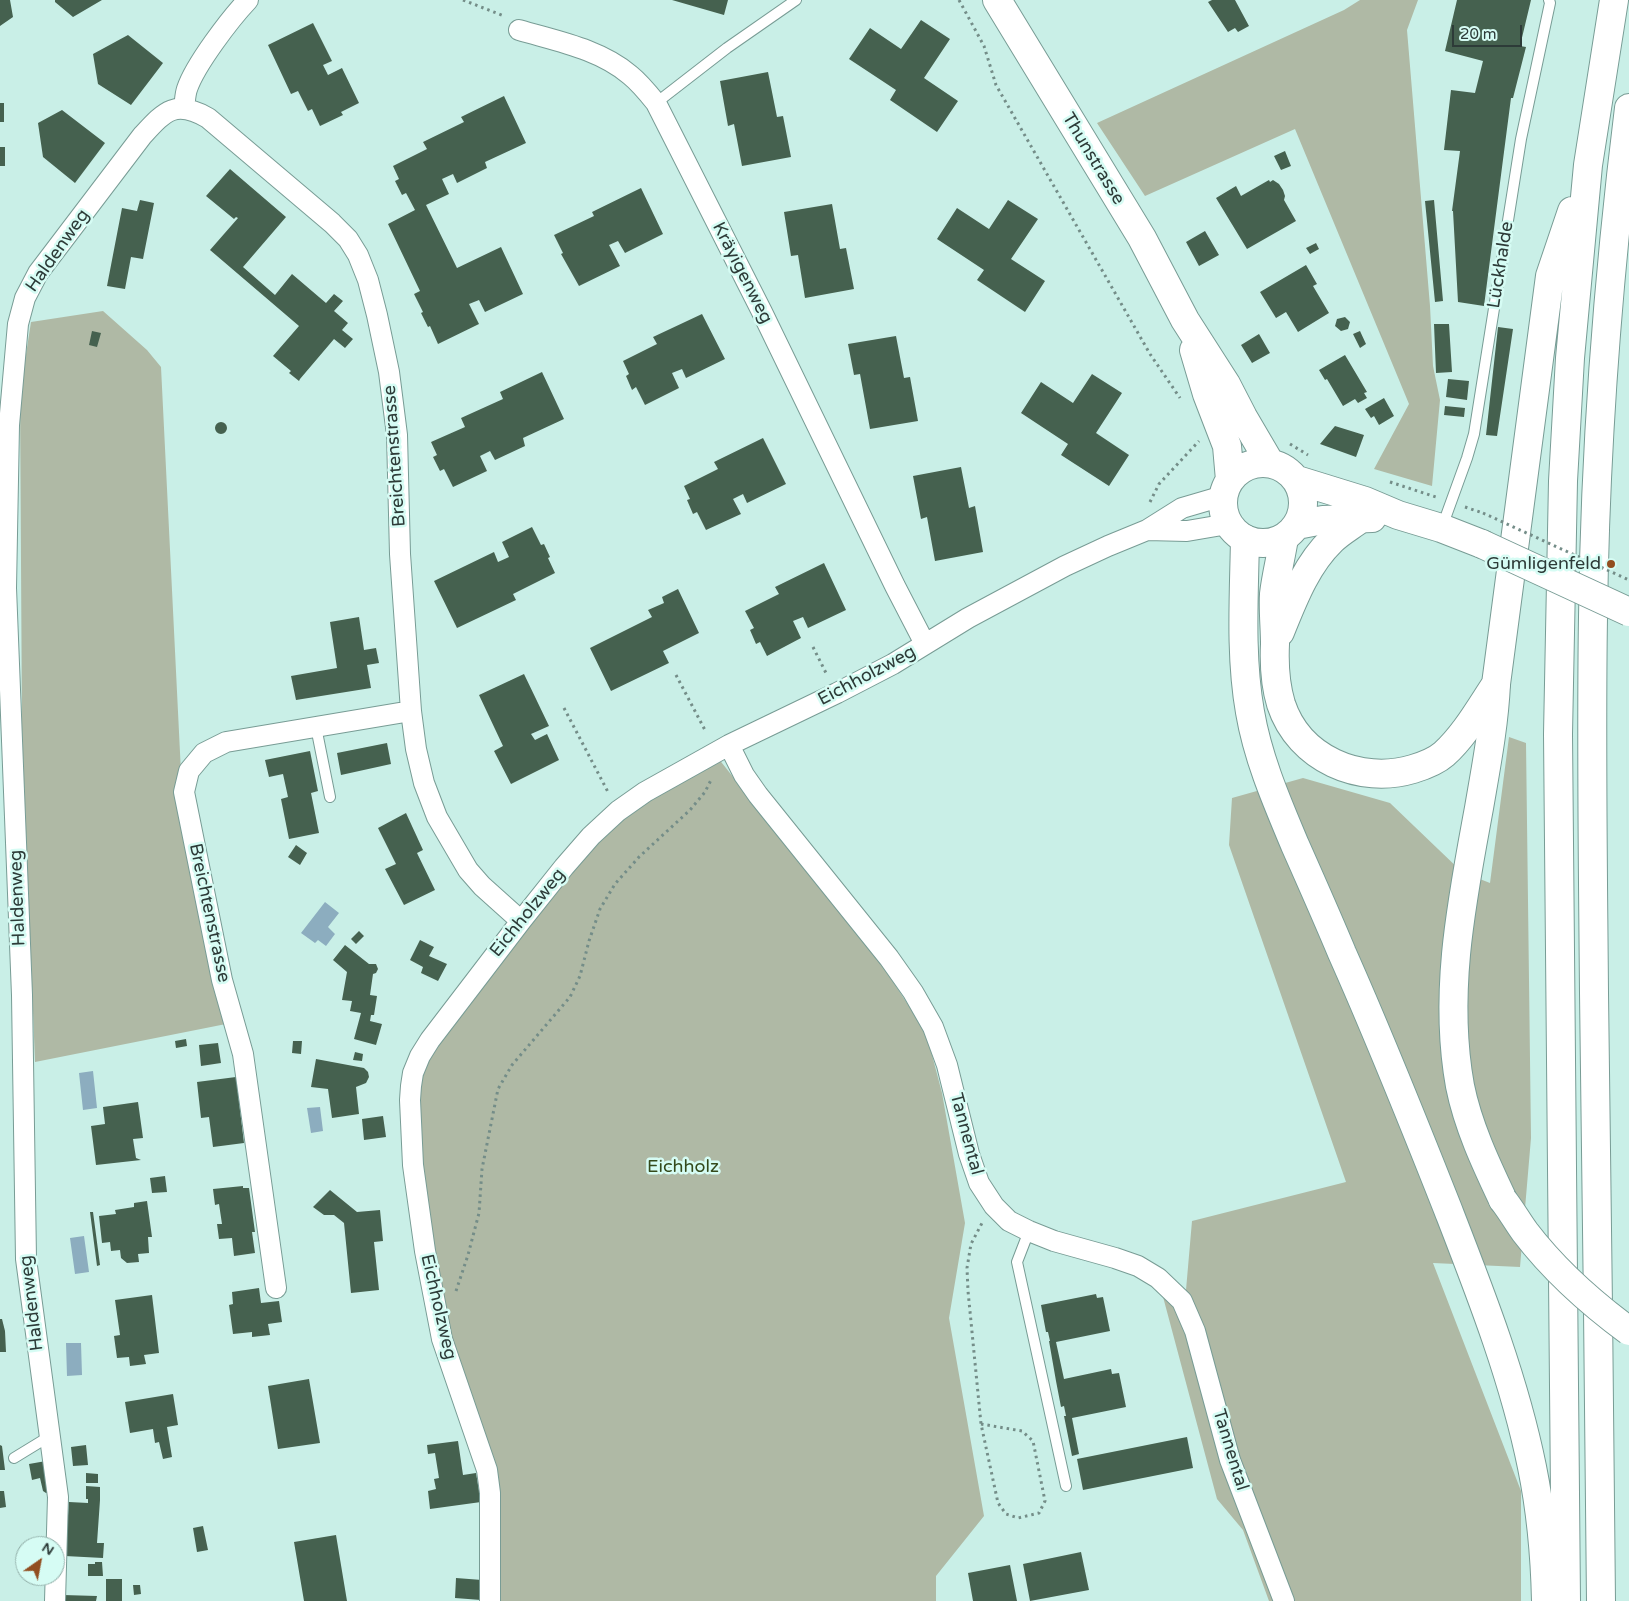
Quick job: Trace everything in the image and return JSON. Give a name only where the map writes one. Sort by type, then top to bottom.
[{"type":"main road","name":"Thunstrasse","points":[[997,0],[1142,238],[1185,320],[1226,384],[1270,463]]},
{"type":"main road","points":[[1566,1601],[1558,812],[1563,481],[1570,358],[1588,165],[1614,0]]},
{"type":"main road","points":[[1601,1601],[1592,831],[1593,615],[1597,483],[1604,359],[1614,237],[1629,108]]},
{"type":"main road","points":[[1588,165],[1550,276],[1496,684],[1494,716],[1455,957],[1454,1046],[1461,1088],[1472,1128],[1503,1200],[1553,1265],[1581,1292],[1629,1331]]},
{"type":"main road","name":"Thunstrasse","points":[[1185,320],[1207,394],[1227,446],[1226,488]]},
{"type":"main road","points":[[1398,515],[1323,520],[1290,532],[1271,542],[1258,543],[1237,532],[1224,516],[1226,488],[1240,469],[1254,463],[1270,463],[1280,466],[1289,472],[1297,480],[1302,491],[1304,503],[1302,514],[1290,532],[1274,595],[1274,666],[1276,685],[1282,706],[1291,724],[1303,741],[1320,756],[1338,766],[1359,773],[1380,775],[1402,773],[1422,767],[1443,755],[1464,733],[1496,684]]},
{"type":"main road","points":[[1297,480],[1324,490],[1365,500],[1398,515],[1441,528],[1482,544],[1629,612]]},
{"type":"main road","points":[[1274,645],[1306,575],[1331,541],[1360,519]]},
{"type":"main road","points":[[1237,532],[1246,683],[1250,714],[1260,754],[1277,803],[1373,1023],[1431,1166],[1474,1277],[1505,1366],[1519,1414],[1536,1490],[1542,1537],[1546,1601]]},
{"type":"street","points":[[184,108],[192,76],[226,27],[248,0]]},
{"type":"street","name":"Kräyigenweg","points":[[519,30],[584,49],[609,61],[628,73],[656,103],[762,312],[895,586],[926,644]]},
{"type":"street","name":"Breichtenstrasse","points":[[184,108],[196,111],[208,118],[332,223],[348,239],[358,255],[378,315],[389,372],[397,435],[400,554],[411,711],[416,749],[424,783],[437,818],[468,870],[482,886],[521,921]]},
{"type":"street","name":"Haldenweg","points":[[55,1601],[58,1497],[26,1259],[22,995],[6,760],[6,588],[9,425],[18,324],[25,298],[38,273],[142,136],[157,120],[170,110],[184,108]]},
{"type":"street","name":"Eichholzweg","points":[[490,1601],[490,1493],[487,1470],[442,1339],[425,1251],[413,1165],[411,1086],[417,1064],[430,1040],[521,921],[591,836],[618,811],[645,792],[723,749],[892,664],[968,618],[1064,566],[1145,531],[1182,508],[1226,488]]},
{"type":"street","name":"Eichholzweg","points":[[1145,531],[1237,532]]},
{"type":"street","name":"Breichtenstrasse","points":[[276,1288],[244,1054],[222,980],[184,792],[189,771],[204,753],[226,742],[411,711]]},
{"type":"street","name":"Tannental","points":[[723,749],[889,958],[913,992],[933,1027],[947,1065],[969,1154],[979,1183],[994,1206],[1010,1221],[1029,1232],[1138,1266],[1158,1278],[1182,1301],[1195,1331],[1230,1460],[1284,1601]]},
{"type":"lane","points":[[656,103],[727,48],[796,0]]},
{"type":"lane","name":"Lückhalde","points":[[1441,528],[1474,434],[1521,139],[1550,3],[1549,0]]},
{"type":"lane","points":[[316,727],[330,797]]},
{"type":"lane","points":[[1029,1232],[1017,1262],[1066,1486]]},
{"type":"lane","points":[[14,1458],[50,1436]]},
{"type":"path","points":[[463,0],[507,17],[519,30]]},
{"type":"path","points":[[959,0],[984,46],[996,85],[1150,354],[1183,402]]},
{"type":"path","points":[[1145,531],[1148,506],[1156,490],[1205,435]]},
{"type":"path","points":[[1286,440],[1310,456]]},
{"type":"path","points":[[1389,481],[1483,513],[1629,580]]},
{"type":"path","points":[[813,647],[837,693]]},
{"type":"path","points":[[440,1328],[463,1272],[479,1213],[482,1169],[498,1089],[512,1065],[570,997],[580,976],[600,909],[615,884],[640,857],[690,810],[705,792],[714,775],[723,749],[676,675]]},
{"type":"path","points":[[564,708],[618,811]]},
{"type":"path","points":[[981,1424],[1022,1431],[1033,1441],[1045,1501],[1039,1513],[1018,1518],[1006,1514],[998,1503],[981,1424],[968,1291],[968,1268],[971,1244],[979,1227],[994,1206]]},
{"type":"green space","points":[[1360,0],[1418,0],[1407,30],[1430,306],[1433,366],[1440,400],[1432,486],[1374,469],[1409,404],[1295,129],[1145,196],[1097,123],[1344,10]]},
{"type":"green space","points":[[103,311],[147,350],[161,367],[182,793],[231,1023],[35,1062],[22,730],[20,393],[31,322]]},
{"type":"green space","points":[[1509,737],[1526,743],[1531,1138],[1520,1267],[1433,1263],[1521,1491],[1521,1601],[1269,1601],[1243,1530],[1217,1499],[1162,1293],[1186,1290],[1192,1221],[1346,1182],[1229,845],[1232,798],[1303,778],[1390,803],[1462,872],[1490,883]]},
{"type":"green space","name":"Eichholz","points":[[718,758],[880,962],[926,1032],[942,1093],[965,1223],[949,1318],[984,1516],[936,1576],[936,1601],[484,1601],[486,1473],[432,1287],[414,1087],[432,1044],[520,929],[625,810]]},
{"type":"water","points":[[325,902],[339,913],[328,927],[335,934],[326,946],[318,940],[315,943],[301,933]]},
{"type":"water","points":[[93,1071],[97,1108],[83,1110],[79,1073]]},
{"type":"water","points":[[320,1107],[323,1131],[311,1133],[307,1108]]},
{"type":"water","points":[[84,1236],[89,1272],[75,1274],[70,1238]]},
{"type":"water","points":[[66,1343],[81,1343],[82,1375],[67,1376]]},
{"type":"building","points":[[0,0],[10,0],[13,17],[0,26]]},
{"type":"building","points":[[55,0],[102,0],[73,17]]},
{"type":"building","points":[[672,0],[728,0],[724,15]]},
{"type":"building","points":[[1212,0],[1235,0],[1249,26],[1238,32],[1235,28],[1228,32],[1208,2]]},
{"type":"building","points":[[1457,0],[1531,0],[1520,46],[1526,47],[1513,98],[1511,98],[1484,306],[1458,302],[1452,211],[1460,151],[1444,150],[1451,90],[1475,93],[1483,61],[1445,51]]},
{"type":"building","points":[[921,20],[950,39],[924,78],[958,101],[937,132],[890,100],[896,90],[849,59],[870,28],[901,49]]},
{"type":"building","points":[[313,23],[332,61],[323,65],[328,75],[342,68],[359,103],[341,112],[343,115],[320,126],[312,109],[308,111],[298,91],[291,94],[268,45]]},
{"type":"building","points":[[128,35],[163,63],[131,105],[98,84],[93,54]]},
{"type":"building","points":[[768,72],[777,117],[783,116],[791,157],[742,166],[734,124],[728,126],[720,81]]},
{"type":"building","points":[[504,96],[526,143],[485,162],[487,168],[457,183],[453,174],[442,179],[449,194],[426,205],[457,268],[501,247],[523,294],[485,312],[479,300],[469,304],[479,324],[438,344],[430,326],[428,327],[421,313],[423,312],[414,294],[420,291],[388,224],[415,210],[406,193],[402,195],[395,181],[399,179],[393,166],[427,149],[423,142],[464,122],[461,117]]},
{"type":"building","points":[[0,103],[4,103],[4,122],[0,122]]},
{"type":"building","points":[[62,110],[105,143],[75,183],[43,157],[38,123]]},
{"type":"building","points":[[0,147],[5,147],[5,166],[0,166]]},
{"type":"building","points":[[1285,151],[1291,166],[1281,170],[1274,156]]},
{"type":"building","points":[[230,169],[286,217],[243,267],[275,295],[292,274],[326,303],[334,294],[343,301],[334,311],[348,323],[342,330],[353,339],[345,348],[334,339],[299,381],[289,373],[291,371],[273,356],[299,326],[210,250],[238,218],[234,219],[206,196]]},
{"type":"building","points":[[1269,180],[1279,184],[1283,190],[1284,200],[1296,221],[1247,249],[1216,198],[1236,186],[1241,196]]},
{"type":"building","points":[[641,188],[663,234],[625,253],[618,241],[609,245],[620,266],[579,286],[561,254],[563,253],[554,235],[594,216],[592,212]]},
{"type":"building","points":[[140,200],[154,203],[143,259],[131,257],[125,289],[107,286],[122,208],[137,211]]},
{"type":"building","points":[[1008,200],[1038,219],[1011,259],[1045,281],[1025,312],[977,280],[984,270],[937,239],[957,208],[989,229]]},
{"type":"building","points":[[1434,200],[1443,301],[1435,302],[1425,201]]},
{"type":"building","points":[[832,204],[840,249],[846,248],[854,289],[805,298],[798,255],[791,256],[784,212]]},
{"type":"building","points":[[1205,231],[1219,255],[1199,266],[1186,242]]},
{"type":"building","points":[[1316,243],[1319,249],[1310,254],[1306,248]]},
{"type":"building","points":[[1306,265],[1317,284],[1313,286],[1329,313],[1298,332],[1286,312],[1276,318],[1260,292]]},
{"type":"building","points":[[702,314],[725,359],[686,378],[682,369],[672,373],[679,388],[645,405],[636,387],[632,390],[626,376],[629,374],[623,361],[657,344],[653,337]]},
{"type":"building","points":[[1345,317],[1350,322],[1348,329],[1341,331],[1335,326],[1337,319]]},
{"type":"building","points":[[1434,324],[1449,324],[1452,372],[1436,373]]},
{"type":"building","points":[[1498,327],[1513,329],[1497,436],[1486,435]]},
{"type":"building","points":[[92,331],[101,333],[97,347],[89,345]]},
{"type":"building","points":[[1360,331],[1366,344],[1360,348],[1353,334]]},
{"type":"building","points":[[1259,334],[1270,353],[1252,363],[1241,345]]},
{"type":"building","points":[[896,336],[904,378],[910,377],[918,421],[870,429],[860,374],[854,375],[848,344]]},
{"type":"building","points":[[1345,355],[1367,392],[1364,393],[1367,398],[1358,403],[1355,399],[1343,406],[1327,379],[1325,380],[1319,370]]},
{"type":"building","points":[[542,372],[564,419],[523,438],[525,446],[495,460],[490,451],[480,456],[487,471],[453,487],[444,469],[440,471],[433,457],[437,455],[431,442],[465,427],[461,418],[503,399],[500,392]]},
{"type":"building","points":[[1092,374],[1122,393],[1096,433],[1129,455],[1109,486],[1061,455],[1068,444],[1021,413],[1041,382],[1073,403]]},
{"type":"building","points":[[1448,379],[1469,381],[1467,400],[1446,397]]},
{"type":"building","points":[[1384,398],[1394,416],[1379,425],[1374,416],[1371,418],[1365,409]]},
{"type":"building","points":[[1445,406],[1465,408],[1464,417],[1444,415]]},
{"type":"building","points":[[219,422],[223,422],[227,428],[223,434],[219,434],[215,430],[215,426]]},
{"type":"building","points":[[1335,426],[1364,435],[1356,457],[1320,444]]},
{"type":"building","points":[[763,438],[786,484],[747,503],[743,494],[733,499],[741,514],[706,530],[697,512],[693,514],[687,500],[690,499],[684,486],[718,469],[714,462]]},
{"type":"building","points":[[961,467],[969,508],[975,506],[983,552],[935,561],[927,517],[921,519],[913,476]]},
{"type":"building","points":[[532,527],[541,545],[544,544],[555,573],[513,594],[516,600],[457,628],[434,581],[494,552],[498,562],[509,557],[502,542]]},
{"type":"building","points":[[824,563],[846,610],[808,628],[803,617],[793,621],[801,638],[767,656],[760,642],[756,644],[750,630],[754,628],[745,611],[779,594],[775,587]]},
{"type":"building","points":[[678,589],[699,633],[663,651],[669,663],[611,691],[590,648],[652,617],[648,610],[664,603],[662,597]]},
{"type":"building","points":[[359,617],[364,650],[376,648],[379,663],[367,665],[371,688],[296,700],[291,676],[337,668],[330,622]]},
{"type":"building","points":[[524,674],[549,726],[531,734],[535,740],[547,734],[559,760],[511,784],[494,751],[503,746],[479,695]]},
{"type":"building","points":[[387,743],[391,764],[341,775],[337,753]]},
{"type":"building","points":[[310,751],[318,791],[311,793],[319,833],[289,839],[281,799],[288,797],[283,774],[269,777],[265,760]]},
{"type":"building","points":[[406,813],[423,850],[417,853],[435,890],[404,905],[385,869],[396,864],[378,828]]},
{"type":"building","points":[[296,845],[307,853],[300,865],[288,857]]},
{"type":"building","points":[[359,931],[364,936],[356,944],[351,939]]},
{"type":"building","points":[[420,940],[434,947],[429,956],[447,964],[438,981],[421,973],[423,967],[410,960]]},
{"type":"building","points":[[345,945],[369,964],[376,964],[378,969],[373,974],[370,995],[377,996],[374,1015],[371,1015],[370,1021],[382,1024],[376,1045],[354,1039],[361,1013],[350,1011],[352,1001],[342,1000],[347,972],[333,960]]},
{"type":"building","points":[[186,1039],[187,1046],[176,1048],[175,1041]]},
{"type":"building","points":[[293,1041],[302,1041],[301,1054],[292,1053]]},
{"type":"building","points":[[218,1043],[221,1063],[201,1066],[199,1045]]},
{"type":"building","points":[[355,1052],[363,1054],[362,1061],[353,1060]]},
{"type":"building","points":[[316,1059],[364,1068],[368,1072],[369,1077],[366,1083],[356,1087],[359,1114],[332,1118],[328,1089],[311,1087]]},
{"type":"building","points":[[236,1077],[244,1143],[213,1147],[209,1117],[201,1118],[197,1082]]},
{"type":"building","points":[[138,1102],[143,1138],[133,1139],[136,1158],[141,1160],[96,1165],[91,1126],[105,1124],[103,1107]]},
{"type":"building","points":[[383,1116],[386,1137],[364,1140],[362,1119]]},
{"type":"building","points":[[165,1176],[167,1192],[152,1193],[150,1178]]},
{"type":"building","points":[[243,1186],[243,1188],[249,1188],[255,1232],[252,1232],[255,1253],[234,1256],[232,1238],[219,1239],[217,1224],[222,1224],[219,1204],[215,1205],[213,1189]]},
{"type":"building","points":[[330,1190],[357,1212],[380,1210],[383,1241],[374,1242],[379,1290],[351,1293],[344,1223],[334,1215],[324,1215],[313,1207]]},
{"type":"building","points":[[147,1201],[152,1237],[148,1237],[149,1253],[138,1254],[139,1262],[127,1263],[121,1258],[120,1250],[111,1251],[110,1242],[102,1243],[99,1216],[116,1214],[115,1210],[134,1207],[134,1203]]},
{"type":"building","points":[[90,1212],[93,1212],[100,1265],[97,1266]]},
{"type":"building","points":[[259,1288],[261,1303],[279,1301],[282,1322],[268,1324],[270,1335],[252,1337],[252,1332],[233,1334],[229,1305],[233,1304],[232,1292]]},
{"type":"building","points":[[1096,1294],[1097,1298],[1103,1297],[1110,1331],[1056,1342],[1064,1379],[1111,1369],[1112,1374],[1119,1373],[1126,1407],[1072,1418],[1079,1454],[1072,1456],[1064,1416],[1066,1416],[1064,1406],[1061,1407],[1050,1341],[1048,1332],[1046,1332],[1041,1305]]},
{"type":"building","points":[[152,1295],[159,1353],[144,1355],[146,1364],[130,1366],[129,1357],[117,1358],[114,1336],[120,1335],[115,1300]]},
{"type":"building","points":[[0,1319],[2,1319],[5,1331],[6,1352],[0,1352]]},
{"type":"building","points":[[309,1379],[320,1443],[278,1449],[268,1386]]},
{"type":"building","points":[[173,1394],[178,1425],[167,1427],[172,1457],[163,1459],[159,1442],[155,1443],[153,1429],[130,1433],[125,1402]]},
{"type":"building","points":[[1187,1437],[1193,1468],[1083,1490],[1077,1459]]},
{"type":"building","points":[[458,1441],[463,1475],[476,1473],[481,1502],[430,1509],[428,1491],[436,1489],[434,1479],[439,1478],[435,1453],[428,1454],[427,1445]]},
{"type":"building","points":[[0,1445],[2,1446],[5,1470],[0,1470]]},
{"type":"building","points":[[86,1445],[88,1465],[73,1466],[71,1447]]},
{"type":"building","points":[[46,1461],[50,1492],[46,1493],[43,1491],[40,1478],[32,1480],[29,1464]]},
{"type":"building","points":[[86,1473],[98,1474],[98,1483],[86,1483]]},
{"type":"building","points":[[86,1486],[100,1487],[97,1543],[104,1543],[103,1558],[65,1556],[69,1502],[88,1503],[88,1499],[86,1499]]},
{"type":"building","points":[[0,1491],[4,1491],[6,1507],[0,1508]]},
{"type":"building","points":[[203,1526],[208,1550],[197,1552],[193,1528]]},
{"type":"building","points":[[336,1535],[347,1601],[304,1601],[294,1542]]},
{"type":"building","points":[[1081,1552],[1089,1590],[1030,1601],[1023,1564]]},
{"type":"building","points":[[95,1562],[102,1562],[103,1576],[88,1576],[88,1564],[95,1564]]},
{"type":"building","points":[[1010,1565],[1017,1601],[973,1601],[968,1573]]},
{"type":"building","points":[[456,1578],[482,1580],[481,1600],[455,1598]]},
{"type":"building","points":[[106,1579],[122,1579],[122,1601],[106,1601]]},
{"type":"building","points":[[133,1585],[140,1585],[141,1594],[134,1595]]},
{"type":"building","points":[[63,1595],[97,1596],[96,1601],[62,1601]]},
{"type":"place","name":"Gümligenfeld","points":[[1611,564]]}]
